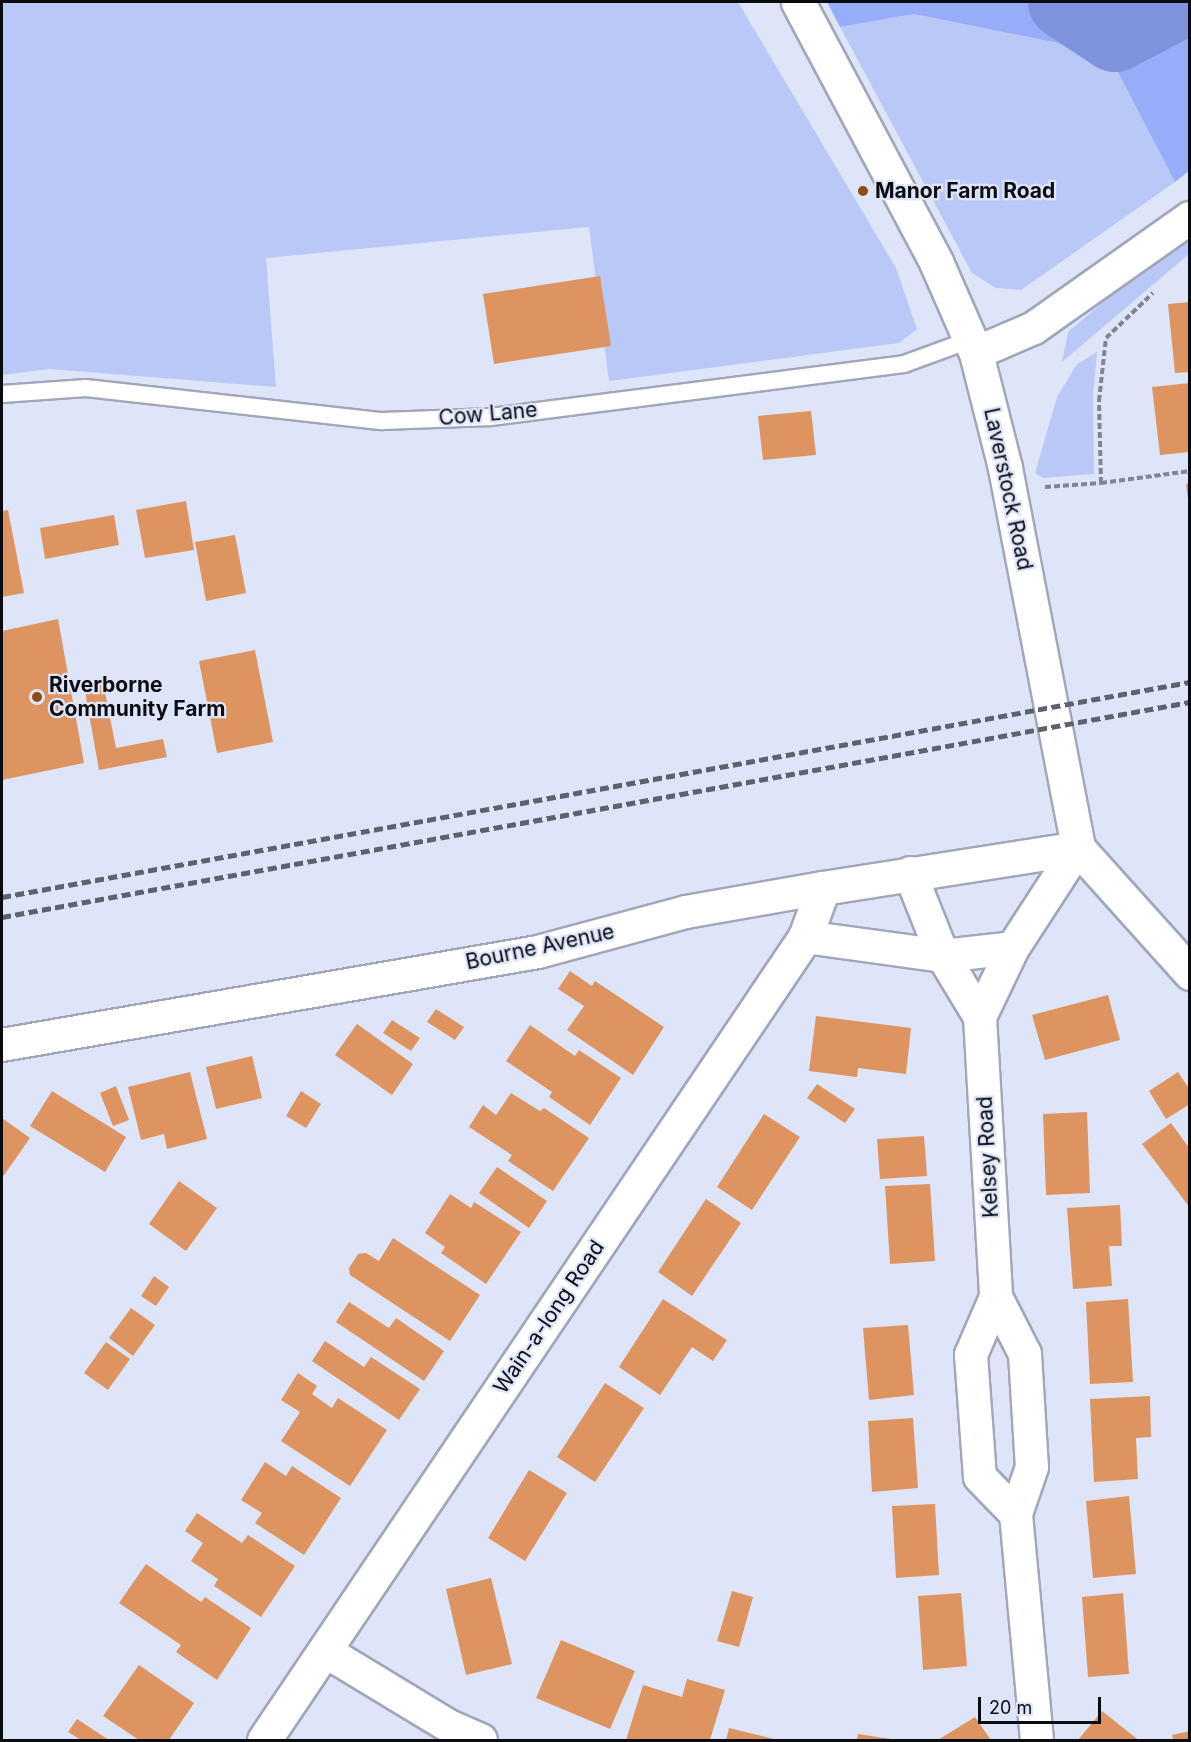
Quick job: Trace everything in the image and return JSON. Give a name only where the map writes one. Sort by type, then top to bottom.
[{"type":"street","name":"Laverstock Road","points":[[798,2],[936,262],[973,346],[1008,489],[1078,848]]},
{"type":"street","points":[[973,346],[1034,328],[1190,218]]},
{"type":"street","points":[[1078,848],[1190,973]]},
{"type":"street","name":"Bourne Avenue","points":[[2,1045],[538,952],[686,912],[910,873],[1078,848]]},
{"type":"street","name":"Kelsey Road","points":[[980,1017],[1013,948],[1078,848]]},
{"type":"street","name":"Kelsey Road","points":[[910,873],[943,956],[980,1017],[996,1297],[1024,1354],[1032,1467],[1016,1514],[1037,1740]]},
{"type":"street","name":"Wain-a-long Road","points":[[264,1740],[805,937],[824,888]]},
{"type":"street","points":[[805,937],[943,956],[1013,948]]},
{"type":"street","name":"Kelsey Road","points":[[996,1297],[971,1355],[980,1478],[1016,1514]]},
{"type":"street","points":[[325,1652],[449,1726],[481,1740]]},
{"type":"lane","name":"Cow Lane","points":[[2,394],[86,388],[382,421],[491,417],[904,364],[973,346]]},
{"type":"path","points":[[1101,483],[1099,401],[1106,338],[1162,284]]},
{"type":"path","points":[[1008,489],[1101,483],[1190,471]]},
{"type":"shaded area","points":[[2,2],[738,2],[896,268],[917,329],[899,343],[609,381],[589,227],[266,258],[276,387],[49,369],[2,375]]},
{"type":"shaded area","points":[[827,2],[1189,2],[1189,171],[1175,182],[1108,53],[914,14],[840,27]]},
{"type":"shaded area","points":[[914,14],[1108,53],[1175,182],[1021,290],[996,288],[972,273],[840,27]]},
{"type":"shaded area","points":[[1189,229],[1189,254],[1062,362],[1068,332]]},
{"type":"shaded area","points":[[1097,352],[1093,396],[1094,474],[1043,478],[1035,473],[1057,397],[1077,364]]},
{"type":"building","points":[[600,276],[611,346],[494,364],[483,294]]},
{"type":"building","points":[[1190,302],[1190,372],[1175,373],[1168,304]]},
{"type":"building","points":[[1190,383],[1190,452],[1160,455],[1152,387]]},
{"type":"building","points":[[811,411],[816,455],[763,460],[758,416]]},
{"type":"building","points":[[1190,483],[1190,499],[1188,499],[1186,484]]},
{"type":"building","points":[[186,501],[194,550],[145,558],[136,510]]},
{"type":"building","points":[[8,510],[24,593],[2,597],[2,511]]},
{"type":"building","points":[[114,515],[119,545],[45,559],[40,528]]},
{"type":"building","points":[[235,535],[246,593],[206,601],[195,542]]},
{"type":"building","name":"Riverborne Community Farm","points":[[58,619],[84,763],[2,780],[2,631]]},
{"type":"building","points":[[255,650],[273,742],[217,753],[199,661]]},
{"type":"building","points":[[103,682],[116,748],[163,739],[167,757],[99,770],[84,686]]},
{"type":"building","points":[[570,971],[592,986],[595,981],[664,1027],[633,1075],[567,1030],[584,1006],[558,989]]},
{"type":"building","points":[[1108,995],[1120,1040],[1045,1060],[1032,1015]]},
{"type":"building","points":[[436,1009],[464,1027],[455,1040],[427,1022]]},
{"type":"building","points":[[816,1016],[911,1028],[906,1074],[858,1068],[857,1077],[809,1071]]},
{"type":"building","points":[[392,1020],[420,1038],[411,1051],[383,1033]]},
{"type":"building","points":[[357,1024],[413,1064],[392,1095],[335,1055]]},
{"type":"building","points":[[530,1025],[575,1056],[579,1050],[621,1078],[590,1125],[549,1097],[552,1092],[506,1061]]},
{"type":"building","points":[[252,1056],[262,1098],[216,1109],[206,1067]]},
{"type":"building","points":[[190,1072],[207,1139],[167,1149],[164,1134],[141,1140],[128,1087]]},
{"type":"building","points":[[1178,1072],[1190,1090],[1190,1104],[1166,1119],[1149,1091]]},
{"type":"building","points":[[817,1084],[855,1109],[845,1123],[807,1098]]},
{"type":"building","points":[[116,1086],[129,1120],[113,1126],[100,1093]]},
{"type":"building","points":[[52,1091],[126,1137],[105,1172],[30,1126]]},
{"type":"building","points":[[301,1091],[321,1104],[306,1128],[286,1116]]},
{"type":"building","points":[[511,1093],[540,1111],[544,1108],[589,1138],[553,1191],[508,1161],[512,1155],[469,1127],[483,1105],[496,1115]]},
{"type":"building","points":[[1087,1112],[1090,1193],[1046,1195],[1043,1114]]},
{"type":"building","points":[[764,1114],[800,1137],[752,1210],[717,1187]]},
{"type":"building","points":[[2,1118],[30,1138],[2,1178]]},
{"type":"building","points":[[1171,1123],[1190,1149],[1190,1208],[1142,1144]]},
{"type":"building","points":[[924,1136],[927,1176],[880,1179],[877,1139]]},
{"type":"building","points":[[497,1167],[547,1201],[529,1228],[479,1193]]},
{"type":"building","points":[[179,1181],[217,1208],[186,1251],[149,1224]]},
{"type":"building","points":[[930,1184],[935,1261],[890,1264],[885,1186]]},
{"type":"building","points":[[450,1194],[471,1208],[474,1202],[521,1232],[486,1284],[441,1253],[445,1247],[425,1233]]},
{"type":"building","points":[[706,1199],[741,1223],[692,1296],[658,1272]]},
{"type":"building","points":[[1120,1205],[1122,1246],[1109,1246],[1112,1286],[1073,1289],[1067,1208]]},
{"type":"building","points":[[393,1238],[480,1295],[450,1341],[350,1275],[349,1268],[358,1254],[366,1253],[379,1261]]},
{"type":"building","points":[[154,1276],[169,1287],[156,1306],[141,1296]]},
{"type":"building","points":[[663,1299],[727,1340],[713,1361],[692,1347],[660,1395],[619,1367]]},
{"type":"building","points":[[1128,1299],[1133,1382],[1090,1384],[1086,1302]]},
{"type":"building","points":[[349,1302],[389,1328],[396,1318],[444,1351],[424,1381],[336,1322]]},
{"type":"building","points":[[131,1308],[155,1325],[133,1356],[109,1338]]},
{"type":"building","points":[[908,1325],[914,1395],[869,1400],[863,1328]]},
{"type":"building","points":[[325,1341],[364,1367],[371,1357],[420,1389],[399,1420],[312,1361]]},
{"type":"building","points":[[106,1342],[130,1359],[108,1390],[84,1373]]},
{"type":"building","points":[[298,1373],[317,1386],[312,1394],[332,1408],[338,1398],[387,1430],[350,1486],[281,1441],[300,1412],[281,1400]]},
{"type":"building","points":[[605,1383],[644,1408],[595,1482],[557,1457]]},
{"type":"building","points":[[1150,1396],[1151,1437],[1136,1438],[1138,1479],[1094,1482],[1090,1399]]},
{"type":"building","points":[[913,1418],[918,1488],[872,1492],[868,1421]]},
{"type":"building","points":[[265,1462],[286,1476],[292,1466],[341,1498],[304,1555],[255,1523],[262,1513],[241,1500]]},
{"type":"building","points":[[529,1470],[567,1493],[525,1561],[488,1538]]},
{"type":"building","points":[[1129,1496],[1136,1574],[1093,1578],[1086,1501]]},
{"type":"building","points":[[935,1504],[939,1575],[896,1578],[892,1506]]},
{"type":"building","points":[[197,1513],[242,1543],[248,1535],[295,1566],[261,1617],[214,1586],[218,1579],[191,1561],[203,1543],[185,1531]]},
{"type":"building","points":[[146,1564],[201,1602],[205,1597],[251,1628],[217,1680],[176,1652],[181,1645],[119,1603]]},
{"type":"building","points":[[491,1578],[512,1664],[466,1675],[446,1589]]},
{"type":"building","points":[[732,1591],[753,1597],[739,1647],[717,1641]]},
{"type":"building","points":[[961,1593],[967,1666],[923,1670],[918,1596]]},
{"type":"building","points":[[1123,1593],[1129,1674],[1088,1677],[1082,1597]]},
{"type":"building","points":[[561,1640],[635,1671],[610,1729],[536,1698]]},
{"type":"building","points":[[139,1665],[194,1703],[169,1740],[139,1740],[103,1716]]},
{"type":"building","points":[[687,1679],[725,1690],[710,1740],[626,1740],[643,1685],[682,1697]]},
{"type":"building","points":[[1102,1711],[1136,1738],[1138,1740],[1078,1740]]},
{"type":"building","points":[[975,1717],[991,1740],[938,1740],[941,1738]]},
{"type":"building","points":[[77,1719],[109,1740],[81,1740],[68,1732]]},
{"type":"building","points":[[729,1728],[778,1740],[726,1740]]},
{"type":"building","points":[[1190,1731],[1190,1740],[1173,1740],[1172,1735]]},
{"type":"building","points":[[858,1734],[891,1739],[891,1740],[857,1740]]},
{"type":"waterway","points":[[1065,2],[1115,35],[1178,2]]},
{"type":"railway","points":[[2,897],[1190,682]]},
{"type":"railway","points":[[2,917],[1190,702]]},
{"type":"place","name":"Manor Farm Road","points":[[863,191]]},
{"type":"place","name":"Riverborne Community Farm","points":[[37,697]]}]
